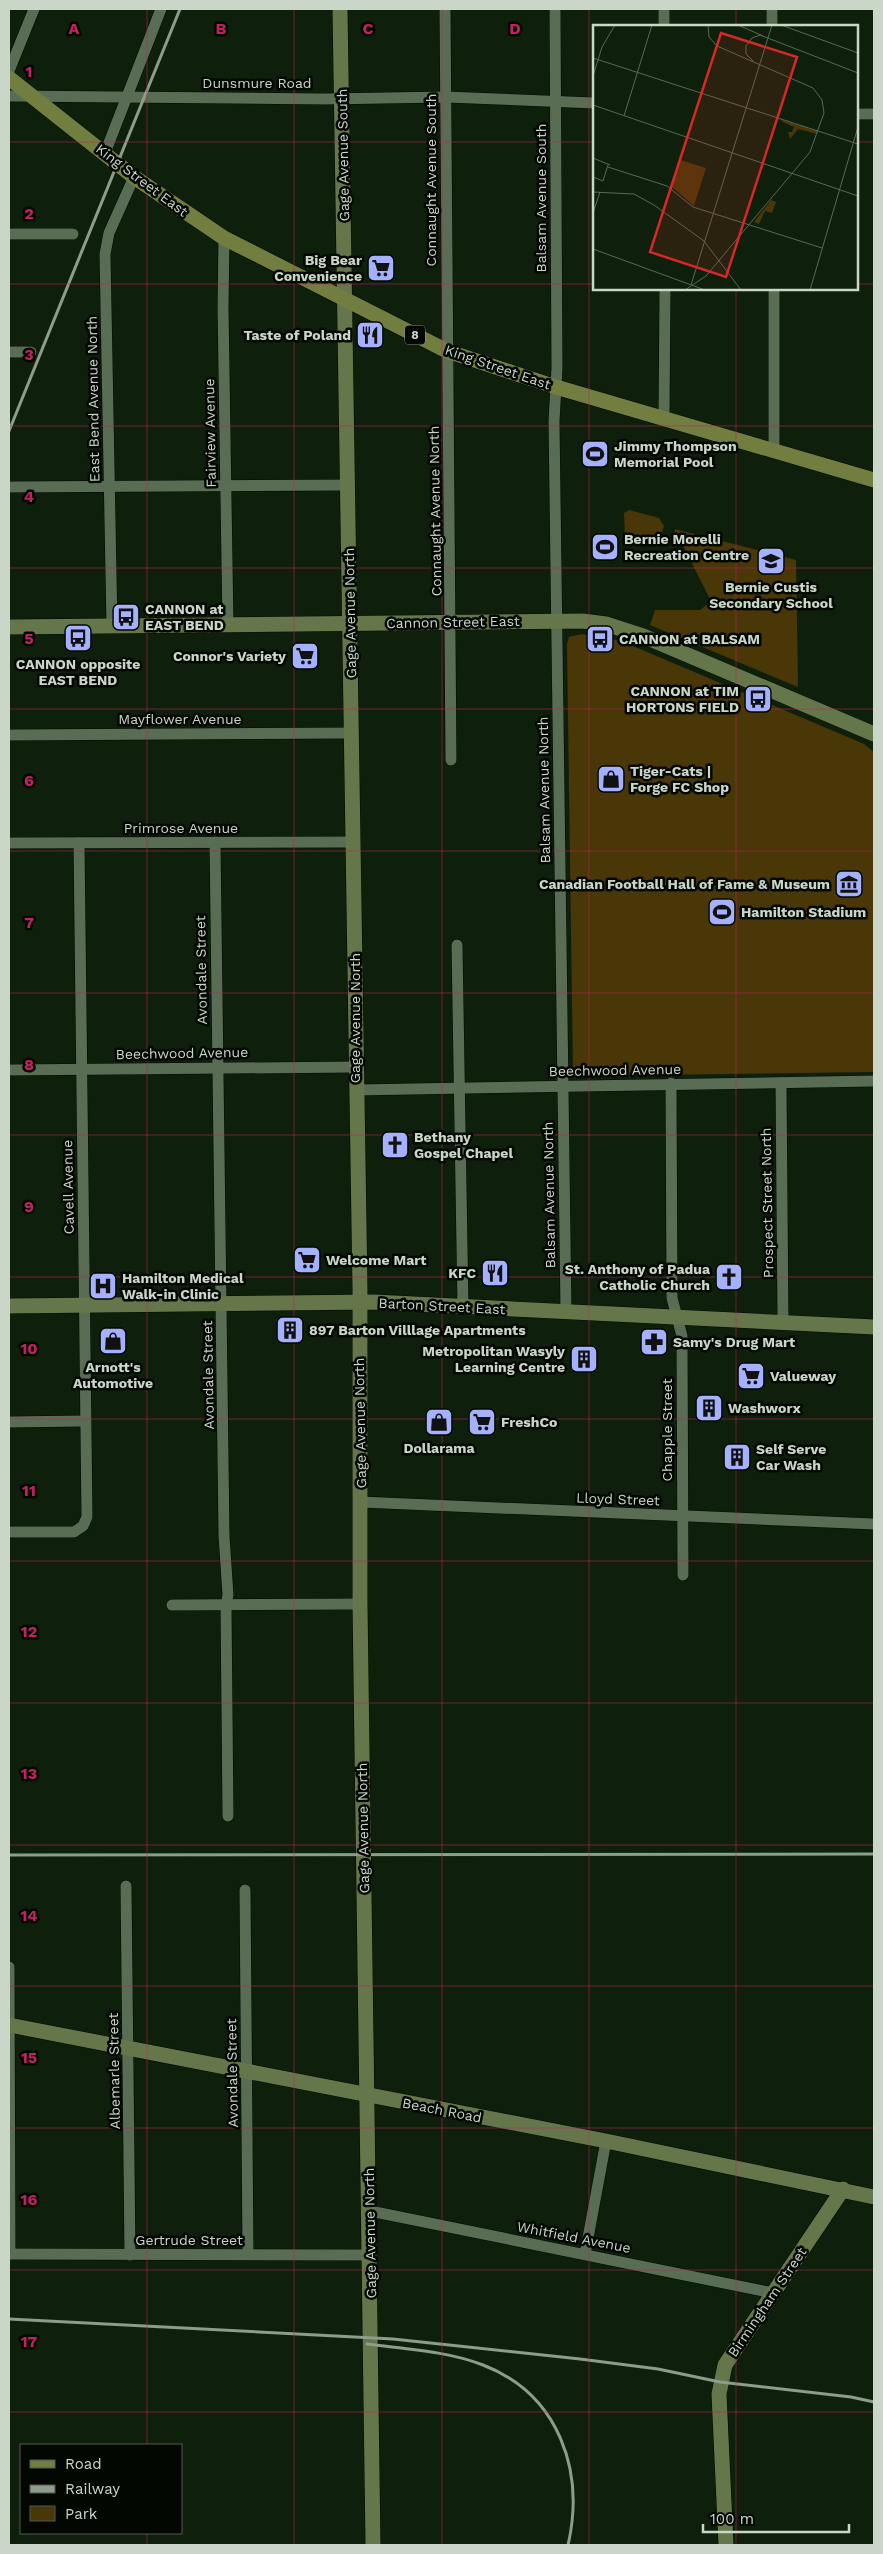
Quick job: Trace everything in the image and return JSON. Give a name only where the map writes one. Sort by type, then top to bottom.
[{"type":"main road","name":"Gage Avenue South","points":[[340,9],[345,301]]},
{"type":"main road","name":"King Street East","points":[[9,78],[134,176],[224,238],[345,301],[447,351],[556,387],[664,417],[874,480]]},
{"type":"main road","name":"Gage Avenue North","points":[[345,301],[352,733],[361,1502],[360,1604],[370,2211],[373,2545]]},
{"type":"main road","name":"Cannon Street East","points":[[9,627],[228,626],[557,620],[606,624],[643,636],[874,734]]},
{"type":"main road","name":"Barton Street East","points":[[9,1306],[359,1302],[874,1327]]},
{"type":"main road","name":"Beach Road","points":[[10,2025],[606,2141],[874,2197]]},
{"type":"main road","name":"Birmingham Street","points":[[726,2545],[719,2413],[720,2382],[725,2365],[843,2189]]},
{"type":"street","points":[[9,71],[34,9]]},
{"type":"street","points":[[105,153],[161,9]]},
{"type":"street","name":"Connaught Avenue South","points":[[446,9],[447,351]]},
{"type":"street","name":"Balsam Avenue South","points":[[555,9],[556,387]]},
{"type":"street","points":[[664,9],[664,25]]},
{"type":"street","points":[[772,9],[772,25]]},
{"type":"street","name":"Dunsmure Road","points":[[9,96],[126,98],[446,97],[593,103]]},
{"type":"street","points":[[858,114],[874,114]]},
{"type":"street","name":"East Bend Avenue North","points":[[112,627],[105,254],[110,233],[134,176]]},
{"type":"street","points":[[9,234],[74,234]]},
{"type":"street","name":"Fairview Avenue","points":[[224,238],[222,307],[228,626]]},
{"type":"street","points":[[664,417],[665,290]]},
{"type":"street","points":[[774,290],[774,451]]},
{"type":"street","name":"Connaught Avenue North","points":[[447,351],[451,760]]},
{"type":"street","points":[[9,352],[31,352]]},
{"type":"street","name":"Balsam Avenue North","points":[[556,387],[554,421],[566,1312]]},
{"type":"street","points":[[9,487],[348,485]]},
{"type":"street","name":"Mayflower Avenue","points":[[9,735],[352,733]]},
{"type":"street","name":"Avondale Street","points":[[215,842],[224,1536],[228,1595],[226,1605],[228,1816]]},
{"type":"street","name":"Primrose Avenue","points":[[9,843],[353,842]]},
{"type":"street","name":"Cavell Avenue","points":[[9,1532],[74,1532],[81,1528],[86,1517],[79,843]]},
{"type":"street","points":[[457,945],[463,1307]]},
{"type":"street","name":"Beechwood Avenue","points":[[9,1070],[355,1067]]},
{"type":"street","name":"Beechwood Avenue","points":[[356,1090],[874,1081]]},
{"type":"street","name":"Prospect Street North","points":[[781,1083],[783,1322]]},
{"type":"street","name":"Chapple Street","points":[[671,1084],[672,1298],[682,1336],[681,1517],[683,1575]]},
{"type":"street","points":[[9,1422],[84,1421]]},
{"type":"street","name":"Lloyd Street","points":[[361,1502],[874,1524]]},
{"type":"street","points":[[172,1605],[360,1604]]},
{"type":"street","name":"Albemarle Street","points":[[126,1886],[130,2255]]},
{"type":"street","name":"Avondale Street","points":[[245,1890],[248,2071],[248,2254]]},
{"type":"street","points":[[9,1967],[9,2254]]},
{"type":"street","points":[[584,2254],[606,2141]]},
{"type":"street","name":"Whitfield Avenue","points":[[370,2211],[773,2293]]},
{"type":"street","name":"Gertrude Street","points":[[9,2254],[370,2255]]},
{"type":"green space","points":[[629,510],[659,518],[664,526],[657,547],[625,537],[624,513]]},
{"type":"green space","points":[[675,529],[796,560],[798,687],[650,625],[655,610],[700,610],[708,604],[709,597],[679,538],[674,534]]},
{"type":"green space","name":"Hamilton Stadium","points":[[582,634],[621,641],[864,744],[874,752],[874,1072],[577,1076],[573,1072],[567,644],[569,637]]},
{"type":"railway","points":[[9,431],[180,9]]},
{"type":"railway","points":[[9,1855],[874,1854]]},
{"type":"railway","points":[[9,2319],[393,2339],[658,2369],[720,2382],[851,2397],[874,2402]]},
{"type":"railway","points":[[367,2344],[426,2351],[469,2360],[509,2378],[531,2395],[548,2415],[560,2438],[569,2463],[573,2490],[568,2545]]},
{"type":"place","name":"Big Bear Convenience","points":[[381,268]]},
{"type":"place","name":"Taste of Poland","points":[[370,335]]},
{"type":"place","name":"Jimmy Thompson Memorial Pool","points":[[595,454]]},
{"type":"place","name":"Bernie Morelli Recreation Centre","points":[[605,547]]},
{"type":"place","name":"Bernie Custis Secondary School","points":[[771,561]]},
{"type":"place","name":"CANNON at EAST BEND","points":[[126,617]]},
{"type":"place","name":"CANNON opposite EAST BEND","points":[[78,638]]},
{"type":"place","name":"CANNON at BALSAM","points":[[600,639]]},
{"type":"place","name":"Connor's Variety","points":[[305,656]]},
{"type":"place","name":"CANNON at TIM HORTONS FIELD","points":[[758,699]]},
{"type":"place","name":"Tiger-Cats | Forge FC Shop","points":[[611,779]]},
{"type":"place","name":"Canadian Football Hall of Fame & Museum","points":[[849,884]]},
{"type":"place","name":"Hamilton Stadium","points":[[722,912]]},
{"type":"place","name":"Bethany Gospel Chapel","points":[[395,1145]]},
{"type":"place","name":"Welcome Mart","points":[[307,1260]]},
{"type":"place","name":"KFC","points":[[495,1273]]},
{"type":"place","name":"St. Anthony of Padua Catholic Church","points":[[729,1277]]},
{"type":"place","name":"Hamilton Medical Walk-in Clinic","points":[[103,1286]]},
{"type":"place","name":"897 Barton Villlage Apartments","points":[[290,1330]]},
{"type":"place","name":"Arnott's Automotive","points":[[113,1341]]},
{"type":"place","name":"Samy's Drug Mart","points":[[654,1342]]},
{"type":"place","name":"Metropolitan Wasyly Learning Centre","points":[[584,1359]]},
{"type":"place","name":"Valueway","points":[[751,1376]]},
{"type":"place","name":"Washworx","points":[[709,1408]]},
{"type":"place","name":"Dollarama","points":[[439,1422]]},
{"type":"place","name":"FreshCo","points":[[482,1422]]},
{"type":"place","name":"Self Serve Car Wash","points":[[737,1457]]}]
